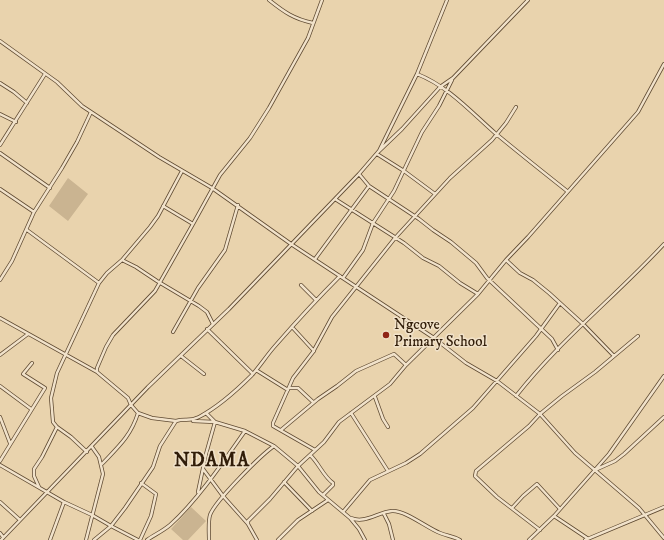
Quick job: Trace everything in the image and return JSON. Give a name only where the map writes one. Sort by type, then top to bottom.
[{"type":"street","points":[[269,0],[285,12],[300,20],[313,23]]},
{"type":"street","points":[[97,372],[104,350],[113,335],[149,298],[160,282],[224,168],[250,138],[269,108],[308,38],[322,0]]},
{"type":"street","points":[[378,153],[417,74],[447,0]]},
{"type":"street","points":[[1,540],[131,405],[229,309],[402,129],[440,87],[453,78],[528,0]]},
{"type":"street","points":[[0,41],[57,82],[82,106],[150,151],[238,205],[291,244],[434,338],[466,362],[497,381],[540,414],[575,453],[634,504],[664,538]]},
{"type":"street","points":[[248,524],[248,521],[270,499],[298,466],[324,442],[339,422],[390,384],[406,365],[478,294],[506,260],[638,112],[664,64]]},
{"type":"street","points":[[0,146],[45,74]]},
{"type":"street","points":[[417,74],[446,90],[496,134],[568,191]]},
{"type":"street","points":[[343,278],[363,250],[373,223],[389,199],[422,132],[439,106],[453,78]]},
{"type":"street","points":[[0,83],[27,103]]},
{"type":"street","points":[[315,450],[275,428],[273,423],[293,378],[314,351],[332,317],[357,288],[375,262],[450,178],[496,134],[506,123],[516,107]]},
{"type":"street","points":[[0,280],[12,261],[34,212],[77,142],[91,112]]},
{"type":"street","points":[[0,114],[16,122]]},
{"type":"street","points":[[0,153],[50,188]]},
{"type":"street","points":[[378,153],[435,194]]},
{"type":"street","points":[[87,452],[53,422],[52,392],[57,373],[99,283],[107,273],[122,260],[150,227],[182,171]]},
{"type":"street","points":[[359,174],[369,186],[450,242],[473,260],[490,280],[555,342],[558,350]]},
{"type":"street","points":[[315,259],[369,186]]},
{"type":"street","points":[[0,189],[34,212]]},
{"type":"street","points":[[335,199],[404,243],[423,258],[438,266],[460,283],[478,294]]},
{"type":"street","points":[[173,332],[198,288],[225,250],[238,205]]},
{"type":"street","points":[[163,206],[193,224]]},
{"type":"street","points":[[27,230],[99,283]]},
{"type":"street","points":[[516,396],[533,374],[641,269],[664,244]]},
{"type":"street","points":[[122,260],[136,267],[204,310],[213,324]]},
{"type":"street","points":[[506,260],[520,273],[532,280],[560,303],[614,356]]},
{"type":"street","points":[[191,421],[206,413],[226,398],[253,374],[292,327],[340,276]]},
{"type":"street","points":[[301,285],[316,300]]},
{"type":"street","points":[[343,512],[370,480],[406,463],[430,445],[473,408],[541,329],[560,303]]},
{"type":"street","points":[[0,318],[97,372],[128,398],[131,405],[138,413],[152,418],[176,422],[180,420],[215,422],[244,431],[274,446],[298,466],[328,500],[350,518],[366,540]]},
{"type":"street","points":[[292,327],[314,351]]},
{"type":"street","points":[[207,329],[253,374]]},
{"type":"street","points":[[0,355],[28,334]]},
{"type":"street","points":[[540,530],[492,492],[476,476],[475,473],[540,414],[595,372],[638,336]]},
{"type":"street","points":[[281,430],[313,402],[356,371],[393,354],[406,365]]},
{"type":"street","points":[[181,356],[204,374]]},
{"type":"street","points":[[0,461],[45,388],[23,374],[32,363]]},
{"type":"street","points":[[256,370],[288,389],[298,388],[313,402]]},
{"type":"street","points":[[529,540],[554,516],[609,454],[664,376]]},
{"type":"street","points":[[0,386],[31,409]]},
{"type":"street","points":[[375,396],[383,419],[388,427]]},
{"type":"street","points":[[102,464],[128,436],[138,413]]},
{"type":"street","points":[[206,413],[215,422]]},
{"type":"street","points":[[351,413],[388,471]]},
{"type":"street","points":[[0,417],[11,443]]},
{"type":"street","points":[[595,470],[614,461],[624,454],[664,417]]},
{"type":"street","points":[[94,540],[111,526],[125,508],[153,467],[156,454],[163,439],[176,422]]},
{"type":"street","points":[[197,495],[215,422]]},
{"type":"street","points":[[39,488],[34,476],[34,469],[42,457],[57,427]]},
{"type":"street","points":[[146,540],[169,526],[197,495],[226,458],[244,431]]},
{"type":"street","points":[[209,540],[210,515],[223,496],[274,446]]},
{"type":"street","points":[[86,540],[103,474],[102,464],[92,447]]},
{"type":"street","points":[[310,455],[316,460],[328,480],[333,483],[333,485],[323,495]]},
{"type":"street","points":[[0,465],[64,502],[139,540],[151,516],[156,494],[141,483]]},
{"type":"street","points":[[203,469],[223,496],[248,524],[257,540]]},
{"type":"street","points":[[284,482],[312,511]]},
{"type":"street","points":[[512,508],[537,484],[560,509]]},
{"type":"street","points":[[278,540],[298,520],[328,500]]},
{"type":"street","points":[[0,502],[20,520]]},
{"type":"street","points":[[50,540],[64,502]]},
{"type":"street","points":[[554,516],[586,539],[664,507]]},
{"type":"street","points":[[350,518],[357,521],[393,511],[404,514],[442,534],[453,536],[460,540]]},
{"type":"street","points":[[384,514],[389,524],[393,540]]},
{"type":"street","points":[[0,533],[3,537]]},
{"type":"street","points":[[450,540],[453,536]]},
{"type":"shaded area","points":[[68,178],[88,194],[68,221],[49,206]]},
{"type":"shaded area","points":[[191,507],[206,521],[188,540],[183,540],[171,529]]},
{"type":"place","name":"Ngcove Primary School","points":[[386,335]]},
{"type":"district","name":"NDAMA","points":[[212,462]]}]
